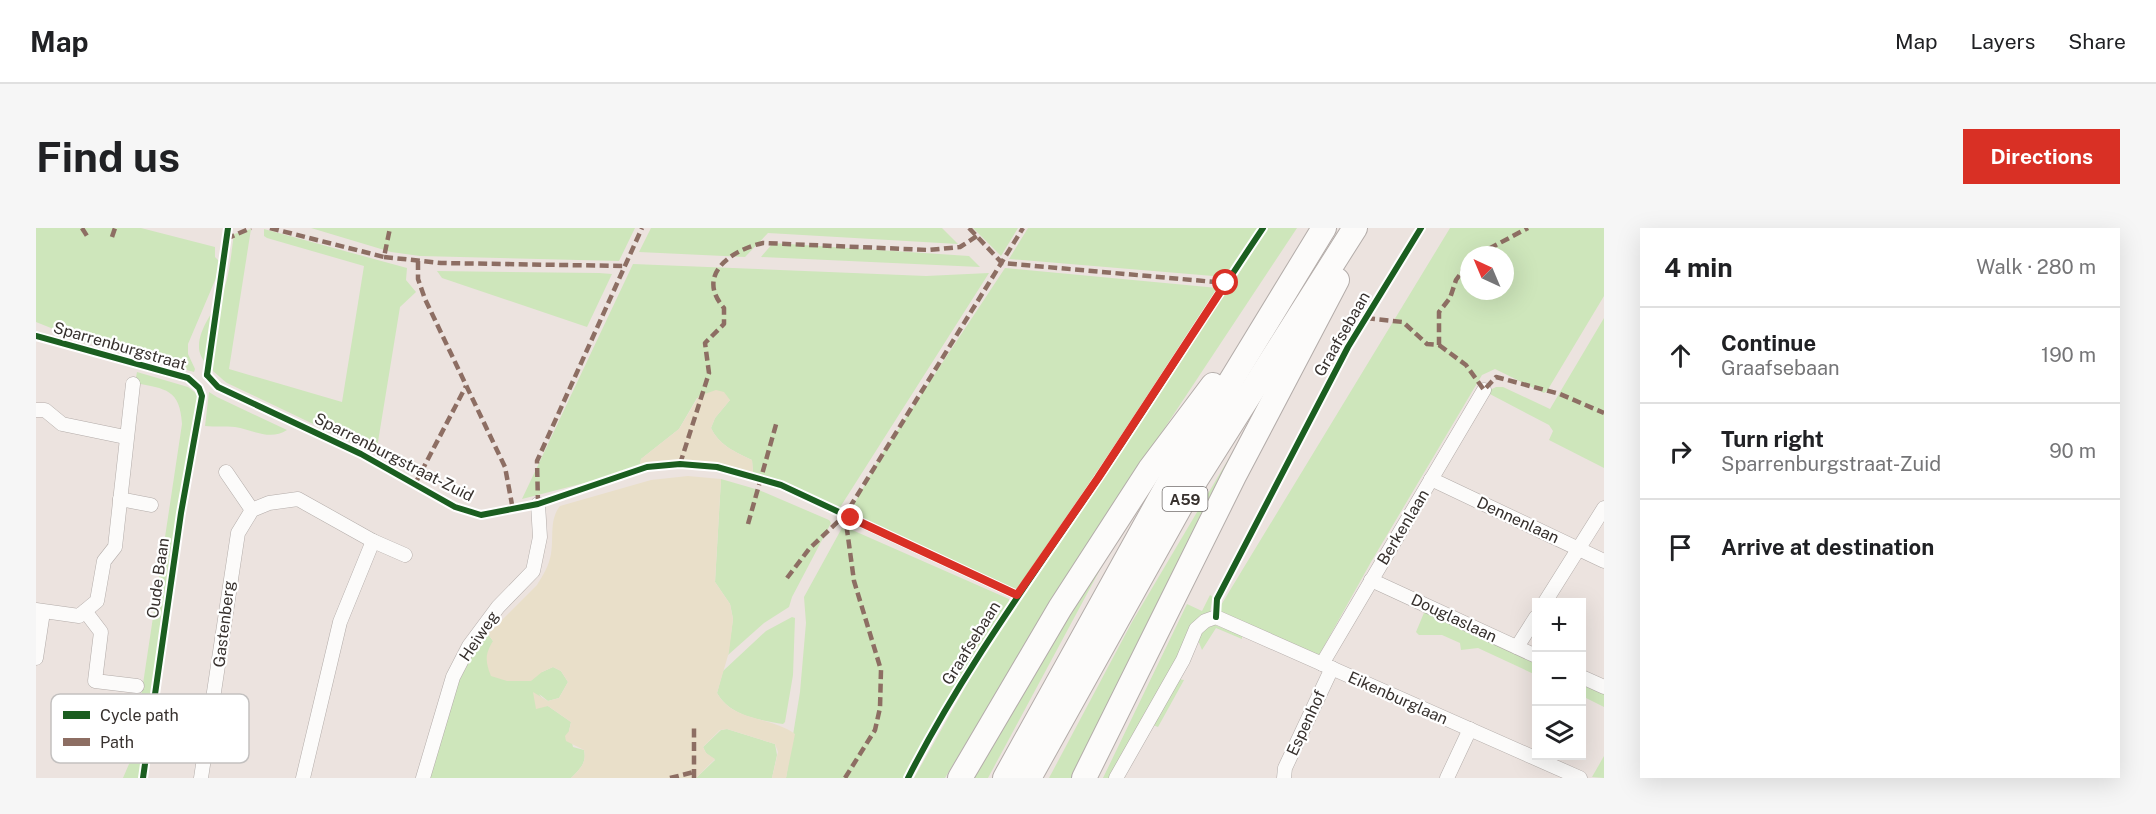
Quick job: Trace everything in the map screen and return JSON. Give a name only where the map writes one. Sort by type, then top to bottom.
[{"type":"highway","name":"A59","points":[[1005,778],[1171,478],[1324,228]]},
{"type":"highway","name":"A59","points":[[1029,778],[1190,489],[1355,228]]},
{"type":"highway","name":"A59","points":[[1084,778],[1234,476],[1322,310],[1361,228]]},
{"type":"highway","name":"A59","points":[[960,778],[1060,608],[1150,470],[1186,417],[1266,321]]},
{"type":"street","points":[[36,658],[40,611],[79,616],[97,601],[104,561],[115,547],[132,384]]},
{"type":"street","name":"Berkenlaan","points":[[1327,666],[1371,580],[1484,390]]},
{"type":"street","points":[[36,410],[45,410],[62,424],[125,437]]},
{"type":"street","points":[[226,472],[252,510],[269,503],[298,499],[373,542],[405,555]]},
{"type":"street","name":"Dennenlaan","points":[[1431,480],[1604,561]]},
{"type":"street","points":[[120,499],[151,505]]},
{"type":"street","name":"Heiweg","points":[[423,778],[453,677],[469,646],[498,607],[533,571],[540,537],[537,504]]},
{"type":"street","points":[[1548,598],[1604,508]]},
{"type":"street","name":"Gastenberg","points":[[214,694],[238,533],[252,510]]},
{"type":"street","points":[[303,778],[339,622],[373,542]]},
{"type":"street","name":"Douglaslaan","points":[[1371,580],[1532,654]]},
{"type":"street","points":[[85,611],[101,632],[95,681],[137,686]]},
{"type":"street","name":"Eikenburglaan","points":[[1116,778],[1183,660],[1196,628],[1201,623],[1216,617],[1580,778]]},
{"type":"street","points":[[1517,647],[1532,623]]},
{"type":"street","name":"Espenhof","points":[[1284,778],[1285,768],[1327,666]]},
{"type":"street","points":[[1586,678],[1604,687]]},
{"type":"street","points":[[1447,778],[1470,729]]},
{"type":"street","name":"Gastenberg","points":[[201,778],[203,763]]},
{"type":"green space","points":[[36,228],[141,228],[215,247],[215,257],[219,261],[216,278],[188,344],[188,354],[195,369],[194,372],[81,340],[36,322]]},
{"type":"green space","points":[[311,228],[635,228],[619,261],[420,256],[391,252]]},
{"type":"green space","points":[[651,228],[942,228],[958,244],[768,233],[745,257],[639,252]]},
{"type":"green space","points":[[973,228],[1018,228],[1001,256]]},
{"type":"green space","points":[[1028,228],[1259,228],[1225,277],[1009,259]]},
{"type":"green space","points":[[1266,228],[1297,228],[1060,586],[945,778],[914,778],[988,647],[1150,408]]},
{"type":"green space","points":[[1450,228],[1604,228],[1604,296],[1547,391],[1544,393],[1495,369],[1482,375],[1371,562],[1318,657],[1218,610]]},
{"type":"green space","points":[[251,229],[229,369],[342,402],[364,266],[267,238],[264,236],[264,229],[407,268],[406,280],[416,292],[400,307],[376,454],[227,383],[209,367],[202,357],[200,339],[204,326],[225,287],[234,234]]},
{"type":"green space","points":[[773,243],[969,256],[980,267],[761,257]]},
{"type":"green space","points":[[633,264],[926,276],[989,273],[839,509],[753,473],[752,460],[723,443],[711,428],[715,418],[730,400],[697,398],[679,429],[641,459],[639,469],[522,499]]},
{"type":"green space","points":[[1005,268],[1218,288],[1022,587],[1014,589],[849,513],[882,454]]},
{"type":"green space","points":[[437,271],[612,274],[587,327],[442,278]]},
{"type":"green space","points":[[1604,318],[1604,468],[1549,440],[1553,431],[1549,425],[1486,392],[1496,387],[1503,387],[1550,409]]},
{"type":"green space","points":[[137,372],[188,387],[197,394],[198,398],[153,694],[141,694],[182,424],[181,412],[174,397],[163,389],[135,383]]},
{"type":"green space","points":[[1274,382],[1079,778],[1049,778],[1132,622]]},
{"type":"green space","points":[[209,392],[287,430],[268,435],[235,427],[205,426]]},
{"type":"green space","points":[[721,479],[759,490],[829,520],[831,523],[789,607],[764,623],[728,655],[733,619],[730,604],[715,582]]},
{"type":"green space","points":[[843,526],[1009,599],[1009,604],[941,713],[905,778],[786,778],[800,692],[806,623],[804,597]]},
{"type":"green space","points":[[1110,551],[988,778],[963,778]]},
{"type":"green space","points":[[1210,595],[1213,597],[1210,612],[1191,624],[1181,654],[1110,778],[1103,778],[1187,604],[1202,611]]},
{"type":"green space","points":[[1426,608],[1532,659],[1532,673],[1478,648],[1461,650],[1460,643],[1442,635],[1419,635],[1416,632]]},
{"type":"green space","points":[[792,617],[795,618],[793,675],[785,722],[783,724],[746,716],[729,707],[717,693],[723,671],[766,631]]},
{"type":"green space","points":[[1215,625],[1242,635],[1242,639],[1216,628],[1202,650],[1198,640],[1205,630]]},
{"type":"green space","points":[[488,634],[493,641],[542,672],[553,667],[561,671],[568,682],[559,698],[548,701],[539,694],[548,706],[571,722],[569,731],[573,747],[584,750],[584,762],[571,778],[427,778],[443,721],[457,685],[476,650]]},
{"type":"green space","points":[[1178,679],[1184,680],[1158,727],[1153,725]]},
{"type":"green space","points":[[1586,685],[1604,693],[1604,707],[1586,698]]},
{"type":"green space","points":[[727,729],[775,744],[777,755],[772,778],[696,778],[715,760],[706,753],[703,747],[721,730]]},
{"type":"green space","points":[[1604,756],[1604,778],[1592,777]]},
{"type":"green space","points":[[129,763],[142,763],[140,778],[123,778]]},
{"type":"sand","points":[[716,390],[724,392],[730,400],[715,418],[711,428],[723,443],[752,460],[753,473],[724,465],[696,462],[639,469],[641,459],[679,429],[699,396]]},
{"type":"sand","points":[[688,476],[721,479],[715,582],[730,604],[733,619],[729,652],[717,693],[724,702],[742,714],[775,724],[795,734],[786,778],[772,778],[778,752],[775,744],[727,729],[720,730],[703,747],[706,753],[715,759],[696,778],[571,778],[584,762],[584,750],[566,741],[565,736],[571,722],[548,706],[536,709],[533,692],[548,701],[559,698],[568,682],[561,671],[553,667],[531,681],[507,681],[491,676],[487,658],[493,641],[488,634],[537,585],[544,574],[551,554],[554,517],[560,506],[651,480]]},
{"type":"marked path","points":[[82,228],[87,236]]},
{"type":"marked path","points":[[112,237],[115,228]]},
{"type":"marked path","points":[[226,239],[251,228]]},
{"type":"marked path","points":[[270,228],[384,257],[390,228]]},
{"type":"marked path","points":[[538,504],[537,461],[642,228]]},
{"type":"marked path","points":[[969,228],[1002,263],[1226,283]]},
{"type":"marked path","points":[[787,578],[809,549],[845,515],[1023,228]]},
{"type":"marked path","points":[[1494,246],[1528,228]]},
{"type":"marked path","points":[[680,464],[709,373],[705,343],[724,324],[724,308],[716,296],[713,285],[715,275],[729,258],[739,251],[763,243],[929,250],[960,247],[977,236]]},
{"type":"marked path","points":[[384,257],[441,263],[625,266]]},
{"type":"marked path","points":[[418,261],[418,279],[425,299],[505,467],[513,510]]},
{"type":"marked path","points":[[1366,318],[1403,322],[1427,344],[1439,345],[1439,312],[1450,298],[1460,274]]},
{"type":"marked path","points":[[1439,345],[1466,365],[1484,390],[1496,377],[1560,394],[1604,413]]},
{"type":"marked path","points":[[415,484],[466,386]]},
{"type":"marked path","points":[[748,524],[777,421]]},
{"type":"marked path","points":[[845,515],[854,581],[881,670],[880,708],[875,730],[845,778]]},
{"type":"marked path","points":[[694,727],[694,778]]},
{"type":"marked path","points":[[670,778],[694,772]]},
{"type":"cycle path","points":[[207,375],[228,228]]},
{"type":"cycle path","name":"Graafsebaan","points":[[908,778],[974,663],[1263,228]]},
{"type":"cycle path","name":"Graafsebaan","points":[[1216,617],[1217,599],[1348,347],[1421,228]]},
{"type":"cycle path","name":"Sparrenburgstraat","points":[[36,336],[188,378],[199,388],[202,396],[181,513],[155,694]]},
{"type":"cycle path","name":"Sparrenburgstraat-Zuid","points":[[207,375],[218,387],[361,454],[455,507],[481,515],[538,504],[647,467],[680,464],[717,467],[781,485],[1017,595]]},
{"type":"cycle path","name":"Sparrenburgstraat","points":[[143,778],[145,763]]},
{"type":"route","points":[[851,518],[1017,595],[1098,478],[1226,283]]}]
